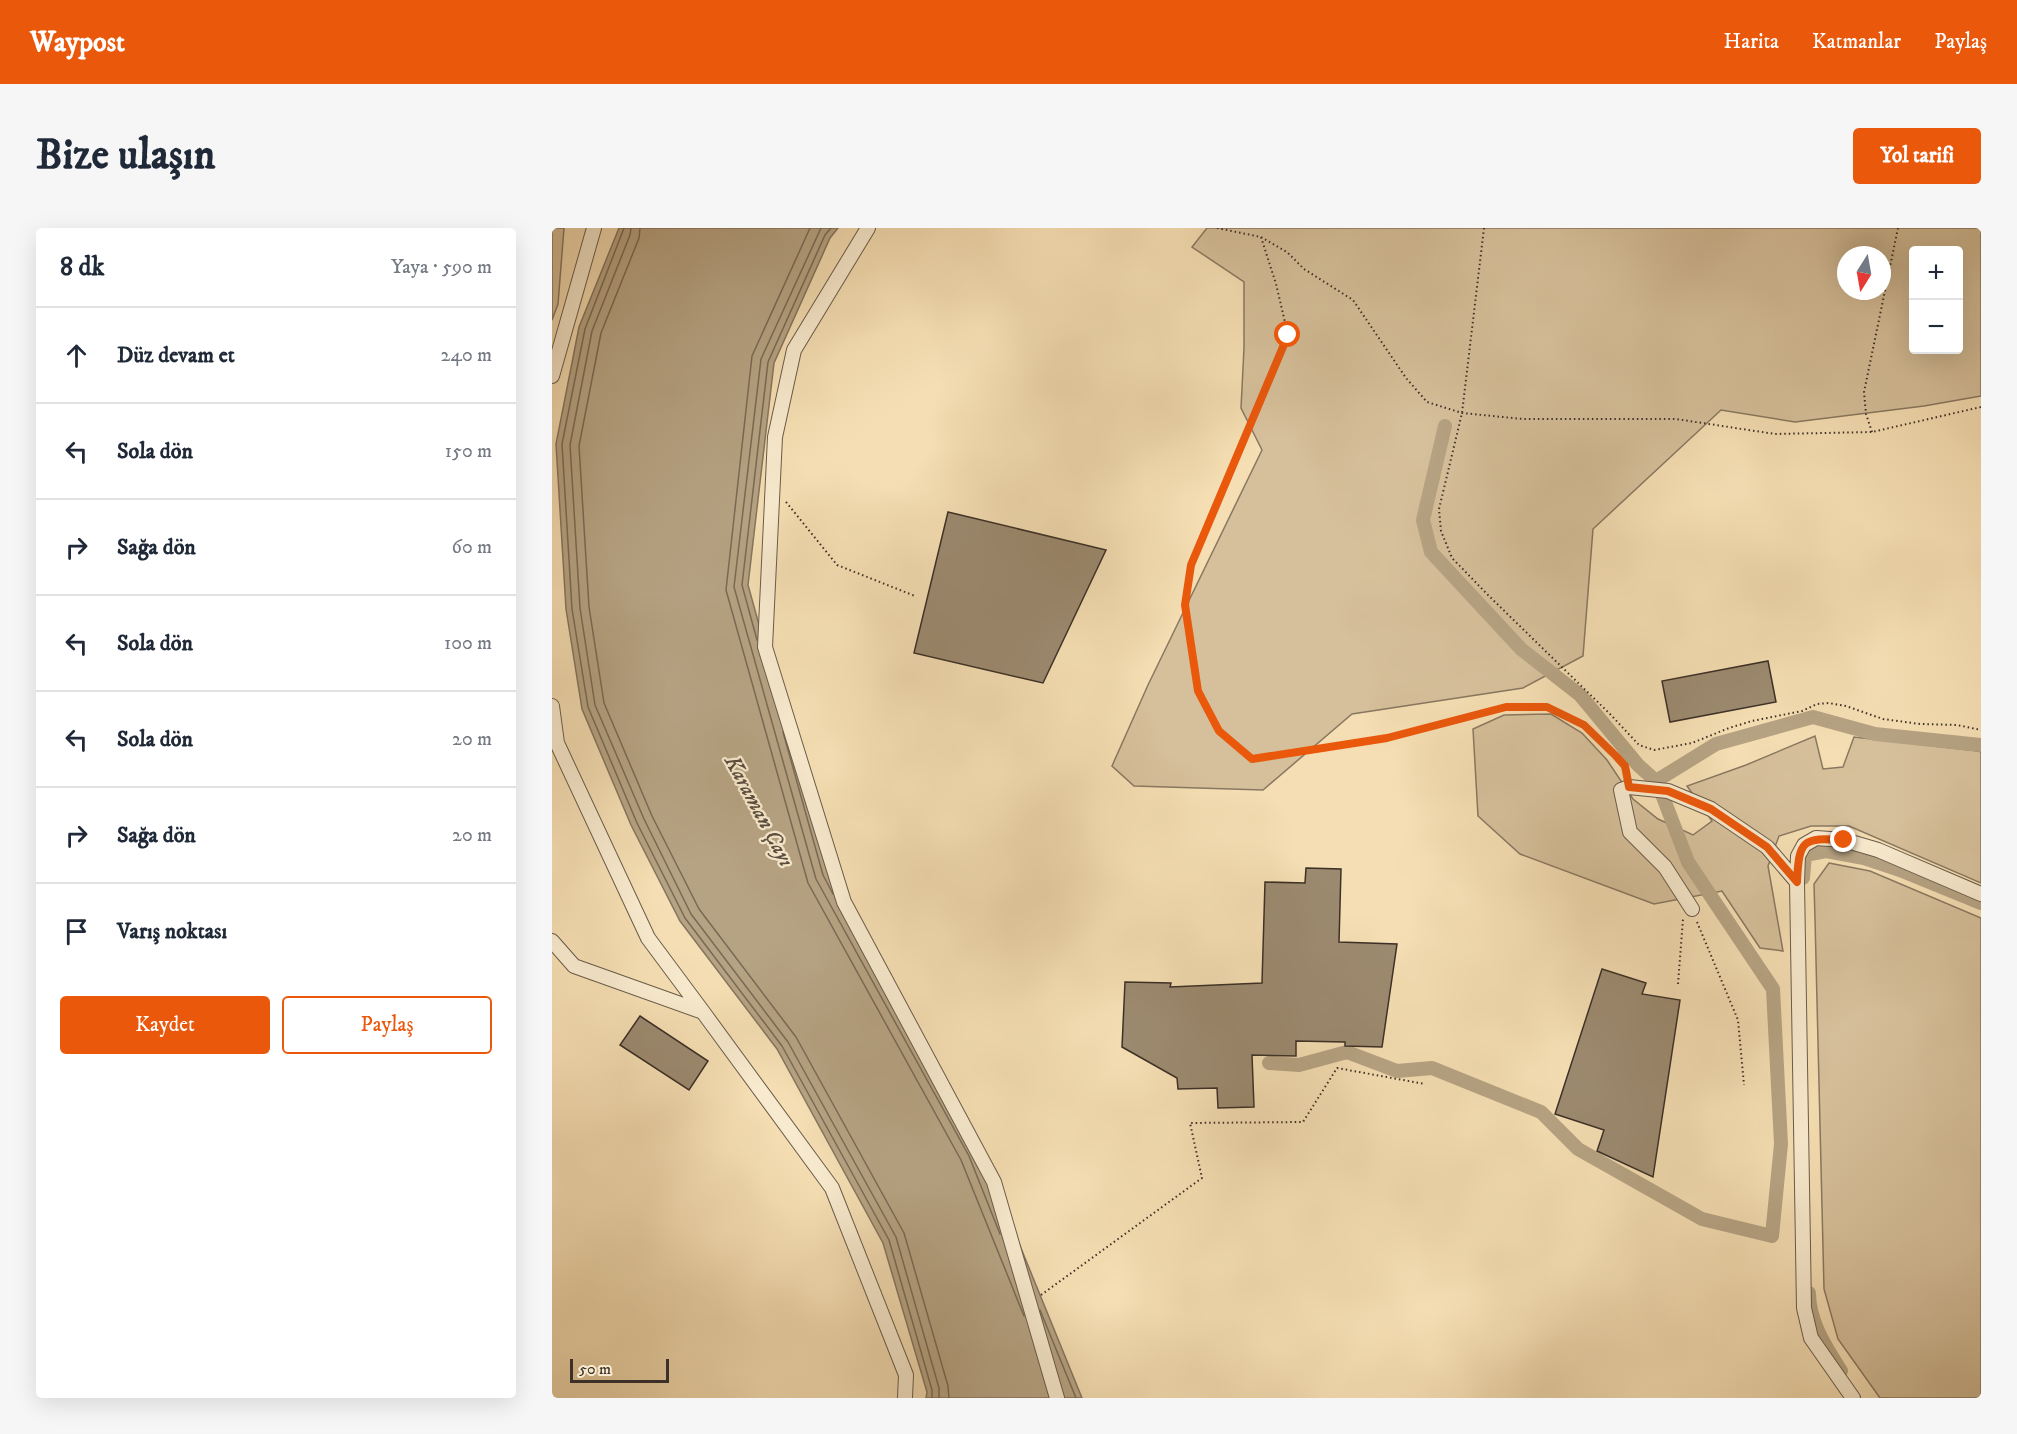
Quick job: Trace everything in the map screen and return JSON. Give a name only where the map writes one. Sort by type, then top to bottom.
[{"type":"street","points":[[552,376],[594,228]]},
{"type":"street","points":[[868,228],[794,350],[775,437],[765,647],[844,902],[994,1182],[1057,1398]]},
{"type":"street","points":[[552,706],[557,743],[648,938],[832,1188],[906,1375],[905,1398]]},
{"type":"street","points":[[1688,912],[1665,867],[1630,832],[1621,790],[1629,787],[1668,791],[1711,809],[1767,847],[1797,882]]},
{"type":"street","points":[[1853,1398],[1811,1338],[1804,1308],[1798,856],[1804,845],[1816,838],[1844,840],[1878,850],[1981,894]]},
{"type":"street","points":[[552,940],[574,966],[703,1012]]},
{"type":"path","points":[[1216,228],[1260,237],[1287,252],[1304,269],[1353,300],[1406,378],[1427,402],[1462,413],[1523,419],[1676,419],[1775,434],[1872,432],[1981,407]]},
{"type":"path","points":[[1484,228],[1462,413],[1439,509],[1441,531],[1452,558],[1639,745],[1654,750],[1692,743],[1740,724],[1802,711],[1816,704],[1829,703],[1846,706],[1883,719],[1920,724],[1957,724],[1981,730]]},
{"type":"path","points":[[1872,432],[1866,414],[1864,392],[1898,228]]},
{"type":"path","points":[[1260,237],[1276,284],[1288,335],[1191,565],[1185,605],[1198,691],[1219,731],[1252,759],[1387,738],[1506,707],[1547,707],[1584,725],[1616,756],[1625,766],[1629,787]]},
{"type":"path","points":[[773,486],[837,565],[915,596]]},
{"type":"path","points":[[1678,984],[1688,912]]},
{"type":"path","points":[[1688,912],[1738,1020],[1744,1084]]},
{"type":"path","points":[[1029,1303],[1202,1178],[1190,1123],[1303,1122],[1337,1068],[1425,1083]]},
{"type":"shaded area","points":[[552,228],[564,228],[558,304],[552,320]]},
{"type":"shaded area","points":[[1207,228],[1981,228],[1981,396],[1924,406],[1795,422],[1721,410],[1593,529],[1583,656],[1523,688],[1352,714],[1263,790],[1134,786],[1112,766],[1148,685],[1262,450],[1241,408],[1244,282],[1192,247]]},
{"type":"shaded area","points":[[1551,714],[1582,733],[1607,760],[1633,799],[1658,819],[1693,835],[1712,821],[1687,786],[1746,765],[1815,736],[1823,769],[1843,767],[1854,737],[1981,752],[1981,883],[1849,826],[1811,826],[1779,836],[1768,866],[1783,951],[1760,948],[1722,891],[1654,904],[1520,854],[1478,816],[1473,729],[1504,715]]},
{"type":"shaded area","points":[[1829,863],[1870,871],[1981,918],[1981,1398],[1880,1398],[1838,1339],[1824,1289],[1814,884]]},
{"type":"water","name":"Karaman Çayı","points":[[619,228],[838,228],[830,238],[774,363],[748,585],[828,873],[981,1150],[1082,1398],[926,1398],[927,1392],[883,1243],[777,1049],[680,921],[631,825],[582,709],[566,609],[556,444],[579,327]]},
{"type":"building","points":[[948,512],[1106,550],[1043,683],[914,653]]},
{"type":"building","points":[[1768,661],[1776,702],[1670,722],[1662,681]]},
{"type":"building","points":[[1306,868],[1341,869],[1339,942],[1397,944],[1382,1047],[1345,1046],[1345,1042],[1296,1041],[1296,1056],[1252,1055],[1254,1107],[1218,1108],[1217,1088],[1178,1089],[1177,1078],[1122,1047],[1125,982],[1171,983],[1170,987],[1262,983],[1265,882],[1305,883]]},
{"type":"building","points":[[1602,969],[1646,983],[1642,994],[1680,1000],[1653,1177],[1597,1151],[1604,1130],[1555,1114]]},
{"type":"building","points":[[640,1016],[708,1061],[689,1090],[620,1045]]},
{"type":"waterway","points":[[1445,426],[1423,520],[1431,552],[1521,649],[1580,695],[1638,765],[1657,782]]},
{"type":"waterway","points":[[1656,781],[1716,744],[1813,717],[1875,734],[1981,745]]},
{"type":"waterway","points":[[1269,1063],[1299,1065],[1347,1052],[1397,1071],[1432,1068],[1541,1112],[1578,1149],[1702,1219],[1772,1236],[1781,1144],[1773,989],[1688,862],[1663,797]]},
{"type":"waterway","points":[[1803,878],[1805,855],[1826,851],[1864,858],[1900,870],[1981,903]]},
{"type":"waterway","points":[[1809,1293],[1815,1324],[1841,1371]]},
{"type":"route","points":[[1288,335],[1191,565],[1185,605],[1198,691],[1219,731],[1252,759],[1387,738],[1506,707],[1547,707],[1584,725],[1616,756],[1625,766],[1629,787],[1668,791],[1711,809],[1767,847],[1797,882],[1798,856],[1804,845],[1816,838],[1844,840]]}]
